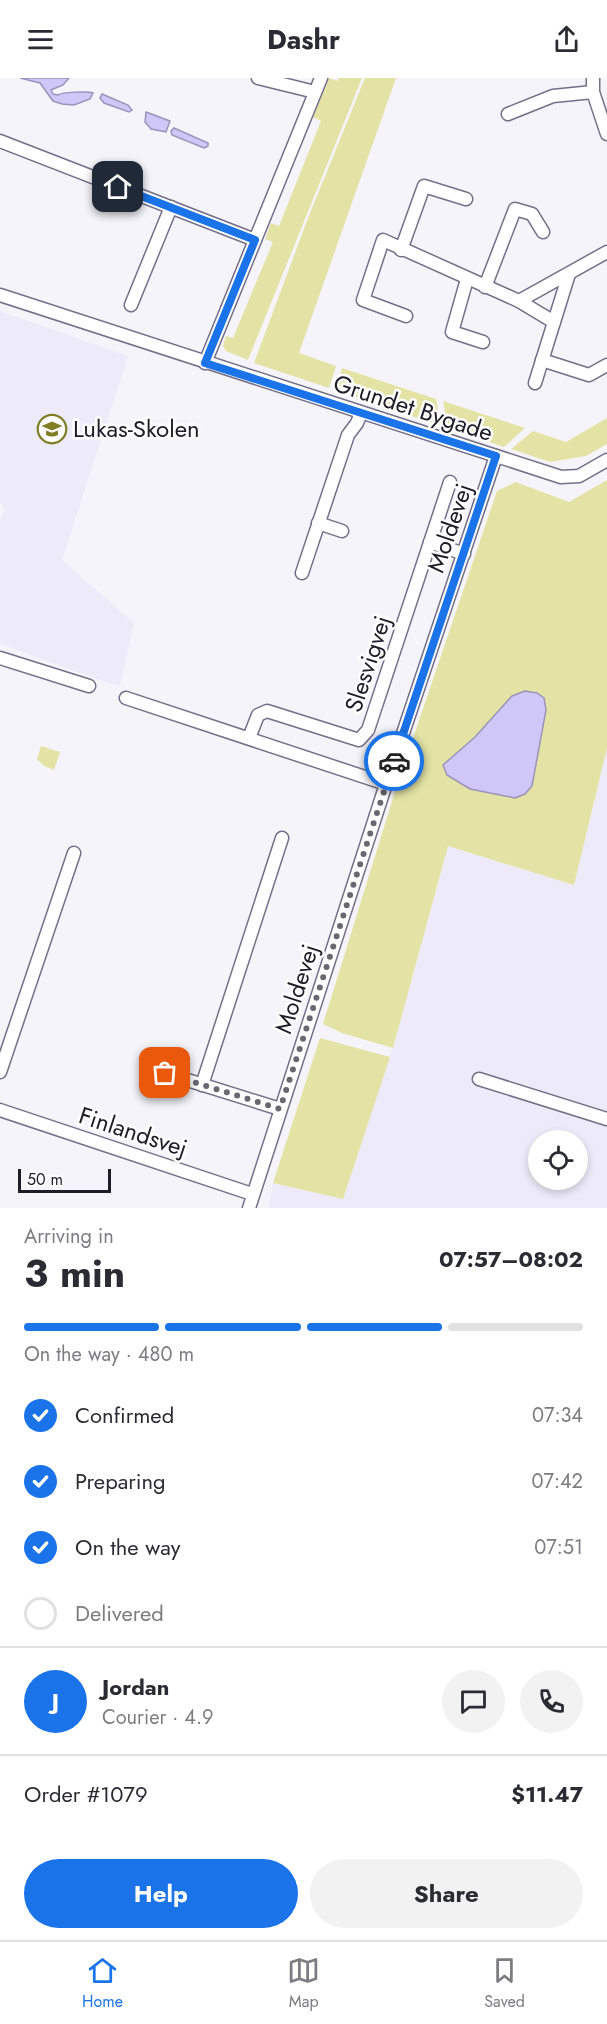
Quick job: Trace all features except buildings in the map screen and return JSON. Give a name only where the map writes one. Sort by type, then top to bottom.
[{"type":"street","points":[[258,78],[315,92]]},
{"type":"street","points":[[205,363],[321,78]]},
{"type":"street","points":[[593,78],[593,92],[607,134]]},
{"type":"street","points":[[507,114],[553,96],[593,92]]},
{"type":"street","points":[[0,141],[255,240]]},
{"type":"street","points":[[401,250],[424,186],[466,198]]},
{"type":"street","points":[[131,305],[171,207]]},
{"type":"street","points":[[485,287],[515,209],[532,214],[543,232]]},
{"type":"street","points":[[406,316],[363,300],[383,240],[519,301],[554,322]]},
{"type":"street","points":[[519,301],[607,252]]},
{"type":"street","points":[[535,383],[569,274]]},
{"type":"street","points":[[467,279],[452,332],[483,342]]},
{"type":"street","name":"Grundet Bygade","points":[[0,295],[561,477],[579,476],[607,460]]},
{"type":"street","points":[[542,360],[589,375],[607,365]]},
{"type":"street","points":[[302,573],[348,435],[361,413]]},
{"type":"street","name":"Moldevej","points":[[249,1208],[386,784],[496,456]]},
{"type":"street","name":"Slesvigvej","points":[[249,738],[258,715],[267,711],[359,740],[368,730],[450,482]]},
{"type":"street","points":[[318,523],[342,531]]},
{"type":"street","points":[[430,542],[464,554]]},
{"type":"street","points":[[0,658],[90,686]]},
{"type":"street","points":[[126,698],[386,784]]},
{"type":"street","points":[[202,1085],[282,838]]},
{"type":"street","points":[[0,1071],[74,853]]},
{"type":"street","points":[[165,1073],[280,1109]]},
{"type":"street","points":[[479,1079],[607,1119]]},
{"type":"street","name":"Finlandsvej","points":[[0,1110],[252,1194]]},
{"type":"shaded area","points":[[20,78],[69,78],[63,85],[51,90],[53,94],[93,93],[90,99],[74,105],[62,104],[53,101],[40,83]]},
{"type":"shaded area","points":[[329,78],[337,81],[339,78],[362,78],[248,360],[226,351],[223,346],[226,336],[233,338],[273,242],[265,239],[271,223],[279,226],[321,121],[313,117]]},
{"type":"shaded area","points":[[365,78],[396,78],[299,353],[336,366],[329,388],[254,363],[308,218]]},
{"type":"shaded area","points":[[102,94],[128,105],[132,110],[129,112],[104,103],[100,98]]},
{"type":"shaded area","points":[[146,112],[170,121],[166,132],[151,129],[145,122]]},
{"type":"shaded area","points":[[174,128],[208,143],[208,146],[204,148],[172,135],[171,131]]},
{"type":"shaded area","name":"Lukas-Skolen","points":[[0,311],[128,356],[62,560],[134,623],[120,685],[108,683],[0,644],[0,522],[4,509],[0,503]]},
{"type":"shaded area","points":[[342,368],[436,399],[441,426],[335,390]]},
{"type":"shaded area","points":[[443,401],[525,428],[504,447],[448,428]]},
{"type":"shaded area","points":[[607,418],[607,444],[586,456],[550,462],[511,449],[533,431],[566,442]]},
{"type":"shaded area","points":[[607,480],[607,748],[574,885],[448,846],[393,1048],[342,1033],[323,1024],[397,785],[497,491],[516,482],[569,502]]},
{"type":"shaded area","points":[[525,691],[537,693],[544,698],[546,710],[532,786],[525,794],[515,798],[470,789],[447,775],[443,765],[475,737],[512,696]]},
{"type":"shaded area","points":[[41,746],[60,752],[54,770],[44,766],[37,759]]},
{"type":"shaded area","points":[[607,748],[607,1208],[269,1208],[273,1183],[343,1199],[393,1048],[448,846],[574,885]]},
{"type":"shaded area","points":[[320,1038],[390,1057],[343,1199],[273,1183]]},
{"type":"way so far","points":[[165,1073],[280,1109],[394,761]]},
{"type":"place","name":"Lukas-Skolen","points":[[52,429]]},
{"type":"route","points":[[118,187],[255,240],[205,363],[496,456],[394,761]]}]
